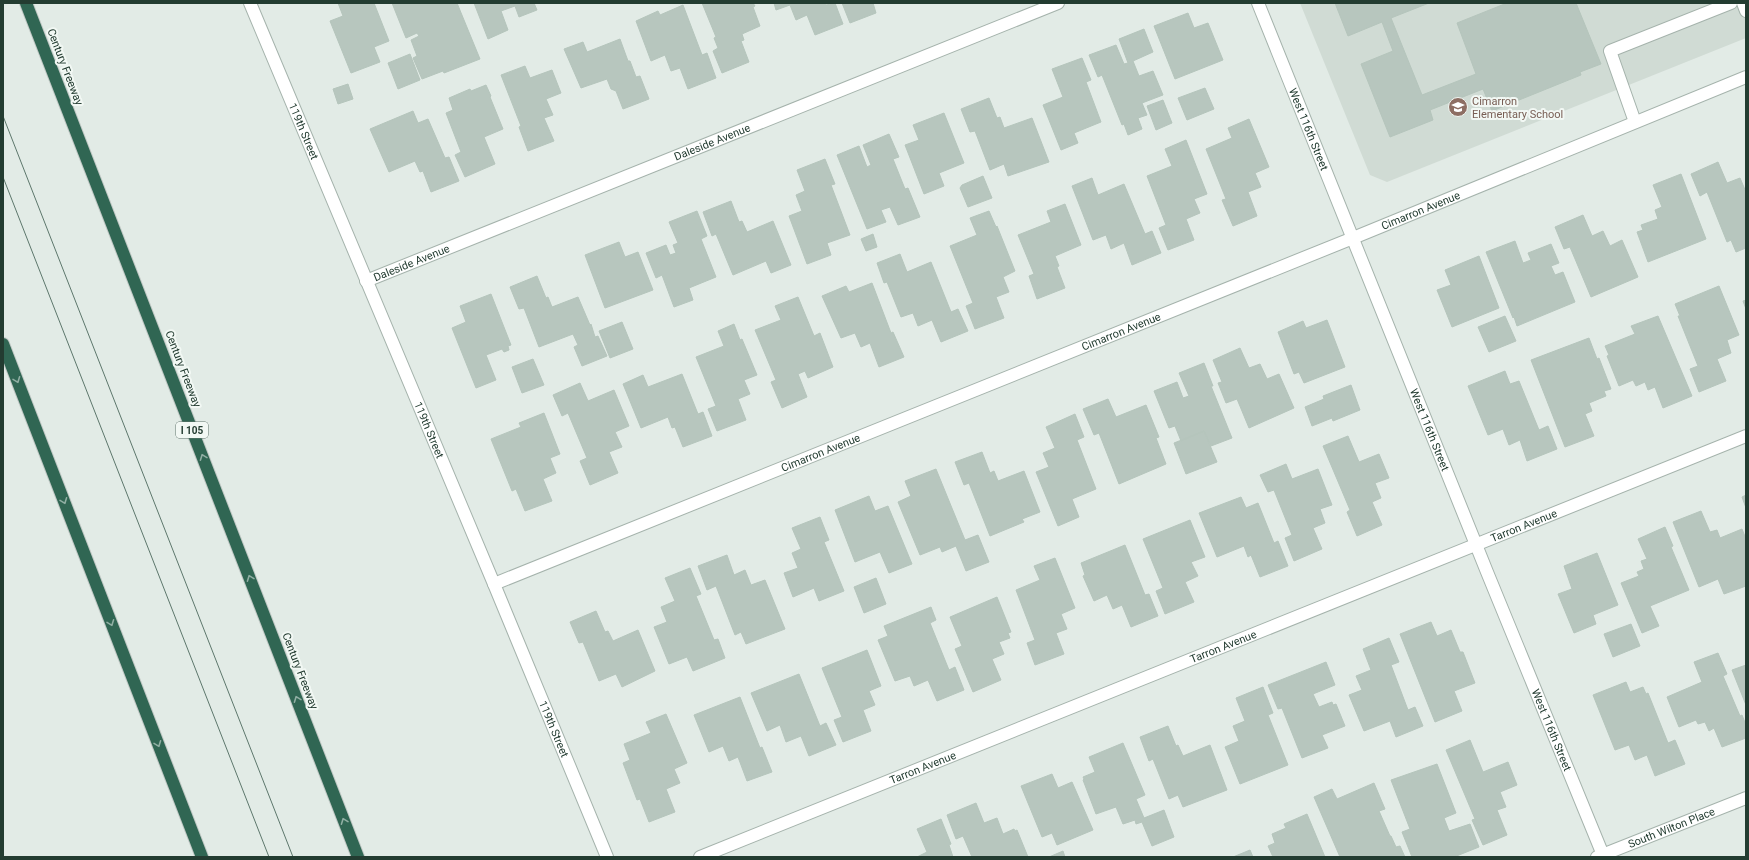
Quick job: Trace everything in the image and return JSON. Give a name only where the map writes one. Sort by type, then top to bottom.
[{"type":"highway","name":"Century Freeway","points":[[26,3],[358,857]]},
{"type":"highway","points":[[3,344],[202,857]]},
{"type":"street","name":"119th Street","points":[[250,3],[607,857]]},
{"type":"street","name":"Daleside Avenue","points":[[366,281],[1058,3]]},
{"type":"street","name":"West 116th Street","points":[[1258,3],[1600,856]]},
{"type":"street","points":[[1635,122],[1610,51],[1731,3]]},
{"type":"street","points":[[1743,3],[1746,10]]},
{"type":"street","name":"Cimarron Avenue","points":[[494,584],[1353,238],[1746,77]]},
{"type":"street","name":"Tarron Avenue","points":[[700,857],[1746,436]]},
{"type":"street","name":"South Wilton Place","points":[[1600,856],[1746,798]]},
{"type":"shaded area","name":"Cimarron Elementary School","points":[[1300,3],[1746,3],[1746,38],[1387,182],[1370,175]]},
{"type":"building","points":[[338,3],[374,3],[389,41],[374,47],[380,62],[351,73],[330,21],[343,16]]},
{"type":"building","points":[[392,3],[457,3],[480,59],[444,73],[443,71],[422,79],[413,58],[417,56],[411,40],[419,36],[417,33],[406,38]]},
{"type":"building","points":[[474,3],[534,3],[537,10],[519,17],[515,6],[501,11],[508,30],[488,39]]},
{"type":"building","points":[[702,3],[753,3],[760,26],[742,34],[744,40],[741,41],[749,62],[722,73],[713,51],[718,48],[714,38],[716,37]]},
{"type":"building","points":[[774,3],[825,3],[826,5],[835,3],[843,24],[815,35],[807,15],[796,20],[790,5],[776,10]]},
{"type":"building","points":[[842,3],[873,3],[876,13],[850,23]]},
{"type":"building","points":[[1335,3],[1429,3],[1391,18],[1422,95],[1476,74],[1457,23],[1507,3],[1576,3],[1601,64],[1580,72],[1581,75],[1492,111],[1483,89],[1430,110],[1433,120],[1390,137],[1361,64],[1393,51],[1382,22],[1348,36]]},
{"type":"building","points":[[683,5],[702,55],[707,53],[716,78],[688,89],[680,68],[671,71],[665,55],[651,61],[636,21],[658,11],[660,15]]},
{"type":"building","points":[[1188,13],[1194,28],[1208,23],[1223,60],[1175,79],[1154,26]]},
{"type":"building","points":[[1144,29],[1153,52],[1133,61],[1139,76],[1153,71],[1163,95],[1142,103],[1147,115],[1138,118],[1142,129],[1128,135],[1124,124],[1122,125],[1102,75],[1098,77],[1089,55],[1116,45],[1124,64],[1128,63],[1119,39]]},
{"type":"building","points":[[620,39],[628,61],[630,61],[636,77],[640,76],[649,99],[623,109],[616,91],[611,89],[607,79],[581,88],[564,49],[583,42],[587,52]]},
{"type":"building","points":[[410,54],[420,80],[398,89],[388,63]]},
{"type":"building","points":[[1082,58],[1091,80],[1086,82],[1101,122],[1074,133],[1078,143],[1061,150],[1043,105],[1063,97],[1052,69]]},
{"type":"building","points":[[525,66],[530,78],[552,70],[561,93],[546,99],[553,115],[544,118],[554,141],[528,151],[519,127],[521,126],[501,75]]},
{"type":"building","points":[[348,84],[353,99],[338,104],[333,89]]},
{"type":"building","points":[[486,85],[503,129],[484,137],[495,164],[465,177],[455,155],[461,152],[446,113],[453,110],[449,98],[470,89],[471,91]]},
{"type":"building","points":[[1205,88],[1214,109],[1187,120],[1178,98]]},
{"type":"building","points":[[989,98],[997,118],[1000,117],[1004,128],[1032,118],[1049,162],[1008,176],[1004,164],[990,170],[975,131],[970,132],[961,109]]},
{"type":"building","points":[[1163,100],[1172,123],[1156,130],[1147,106]]},
{"type":"building","points":[[413,111],[418,123],[428,119],[445,158],[449,157],[459,181],[431,192],[423,171],[420,172],[415,161],[389,172],[370,129]]},
{"type":"building","points":[[944,113],[964,163],[939,173],[944,186],[924,194],[905,145],[919,140],[913,125]]},
{"type":"building","points":[[1249,119],[1269,167],[1255,173],[1261,187],[1248,192],[1257,216],[1233,226],[1222,200],[1226,199],[1206,149],[1232,138],[1228,128]]},
{"type":"building","points":[[889,134],[899,157],[893,159],[905,189],[908,188],[920,217],[898,225],[890,207],[881,210],[886,222],[867,229],[837,155],[859,146],[867,167],[871,165],[863,145]]},
{"type":"building","points":[[1186,140],[1207,194],[1194,199],[1200,213],[1186,219],[1194,240],[1168,250],[1159,228],[1166,225],[1147,176],[1172,166],[1165,149]]},
{"type":"building","points":[[825,159],[835,184],[831,185],[850,235],[827,243],[831,255],[807,264],[789,216],[802,211],[796,195],[805,191],[797,170]]},
{"type":"building","points":[[1718,162],[1727,183],[1740,178],[1746,192],[1746,248],[1736,252],[1731,240],[1727,242],[1707,192],[1700,196],[1691,174]]},
{"type":"building","points":[[1681,174],[1706,239],[1648,262],[1637,232],[1643,230],[1641,225],[1658,219],[1655,210],[1662,207],[1653,185]]},
{"type":"building","points":[[983,176],[992,198],[968,207],[960,188],[962,185]]},
{"type":"building","points":[[1092,178],[1098,195],[1124,184],[1145,234],[1152,231],[1161,253],[1132,265],[1124,243],[1111,249],[1106,235],[1093,240],[1072,186]]},
{"type":"building","points":[[731,201],[739,222],[742,221],[747,232],[773,221],[791,265],[771,273],[766,261],[733,275],[716,234],[712,236],[703,212]]},
{"type":"building","points":[[1065,204],[1081,245],[1055,256],[1059,266],[1057,267],[1065,288],[1037,299],[1029,276],[1034,274],[1018,235],[1051,222],[1047,211]]},
{"type":"building","points":[[697,211],[707,236],[701,239],[716,277],[689,288],[693,300],[674,307],[662,275],[656,278],[646,253],[666,245],[670,255],[676,253],[673,245],[678,243],[669,222]]},
{"type":"building","points":[[989,211],[996,227],[997,226],[1015,271],[1003,277],[1009,292],[996,297],[1004,318],[975,329],[966,306],[973,303],[950,246],[977,235],[970,218]]},
{"type":"building","points":[[1583,215],[1592,236],[1603,231],[1610,246],[1622,240],[1638,277],[1591,297],[1570,247],[1564,249],[1555,227]]},
{"type":"building","points":[[873,234],[877,247],[866,251],[861,239]]},
{"type":"building","points":[[1515,241],[1523,263],[1531,260],[1528,253],[1551,244],[1559,263],[1551,266],[1555,275],[1563,272],[1575,302],[1517,326],[1486,252]]},
{"type":"building","points":[[619,242],[625,257],[638,252],[653,290],[605,308],[585,255]]},
{"type":"building","points":[[900,254],[907,272],[931,262],[951,312],[958,309],[968,331],[941,342],[932,320],[918,326],[913,313],[901,317],[887,282],[884,283],[877,263]]},
{"type":"building","points":[[1479,256],[1499,308],[1452,327],[1437,290],[1451,285],[1445,270]]},
{"type":"building","points":[[537,276],[546,298],[548,297],[552,307],[578,297],[590,325],[591,324],[595,337],[598,336],[607,356],[582,366],[574,347],[578,345],[573,334],[539,347],[524,308],[519,309],[510,287]]},
{"type":"building","points":[[872,283],[891,333],[893,332],[904,357],[879,367],[870,343],[861,347],[855,333],[841,338],[822,296],[846,286],[849,292]]},
{"type":"building","points":[[1719,286],[1739,335],[1727,340],[1731,353],[1717,359],[1726,381],[1699,392],[1690,369],[1698,366],[1678,316],[1680,316],[1675,304]]},
{"type":"building","points":[[491,294],[511,345],[508,346],[509,350],[504,352],[502,349],[486,355],[496,380],[476,388],[452,328],[466,322],[460,306]]},
{"type":"building","points":[[798,297],[814,336],[820,333],[833,367],[808,378],[805,371],[798,374],[807,397],[782,408],[771,382],[776,380],[755,330],[781,320],[775,306]]},
{"type":"building","points":[[1746,300],[1746,309],[1743,301]]},
{"type":"building","points":[[1505,316],[1516,341],[1489,352],[1478,327]]},
{"type":"building","points":[[1658,316],[1692,396],[1663,408],[1655,387],[1648,390],[1645,382],[1636,386],[1633,380],[1619,386],[1607,356],[1609,355],[1605,346],[1635,334],[1631,326]]},
{"type":"building","points":[[1327,320],[1345,367],[1304,383],[1299,372],[1294,374],[1278,332],[1303,321],[1306,328]]},
{"type":"building","points":[[622,322],[633,349],[610,358],[599,331]]},
{"type":"building","points":[[734,324],[757,375],[744,380],[750,394],[738,399],[746,420],[717,431],[708,409],[716,406],[696,357],[724,346],[718,331]]},
{"type":"building","points":[[1589,338],[1597,359],[1599,358],[1611,389],[1604,391],[1606,396],[1589,403],[1592,411],[1585,414],[1594,436],[1565,447],[1531,360]]},
{"type":"building","points":[[1240,348],[1249,368],[1260,364],[1267,379],[1279,374],[1294,408],[1249,428],[1237,399],[1226,403],[1218,383],[1222,382],[1213,360]]},
{"type":"building","points":[[533,359],[544,385],[522,393],[512,367]]},
{"type":"building","points":[[1204,363],[1213,386],[1211,386],[1232,438],[1211,446],[1204,431],[1181,441],[1175,426],[1169,428],[1154,391],[1177,382],[1183,398],[1189,396],[1179,373]]},
{"type":"building","points":[[1505,371],[1510,384],[1519,381],[1539,430],[1548,426],[1557,449],[1527,461],[1520,440],[1509,445],[1503,429],[1488,435],[1468,386]]},
{"type":"building","points":[[682,374],[698,414],[703,412],[712,436],[683,447],[675,427],[672,428],[668,417],[641,428],[623,384],[643,375],[648,387]]},
{"type":"building","points":[[580,383],[588,401],[614,390],[629,426],[615,432],[622,447],[609,452],[618,473],[590,485],[580,461],[587,458],[568,413],[562,416],[553,395]]},
{"type":"building","points":[[1351,385],[1360,410],[1333,421],[1332,418],[1312,426],[1305,407],[1324,399],[1323,396]]},
{"type":"building","points":[[1108,399],[1116,417],[1146,405],[1159,437],[1156,438],[1166,464],[1119,484],[1099,433],[1094,435],[1083,409]]},
{"type":"building","points":[[544,413],[560,454],[550,458],[556,473],[543,479],[552,501],[525,511],[516,489],[512,491],[491,439],[521,427],[519,423]]},
{"type":"building","points":[[1075,414],[1084,437],[1077,440],[1096,489],[1072,499],[1079,517],[1058,526],[1036,472],[1049,467],[1043,453],[1055,448],[1046,427]]},
{"type":"building","points":[[1204,431],[1217,462],[1186,474],[1174,443]]},
{"type":"building","points":[[1348,436],[1359,462],[1379,454],[1389,478],[1375,483],[1381,498],[1372,502],[1382,525],[1357,536],[1347,512],[1350,510],[1323,446]]},
{"type":"building","points":[[982,452],[990,473],[994,471],[998,481],[1024,471],[1040,512],[1022,519],[1024,522],[990,536],[969,483],[964,485],[955,462]]},
{"type":"building","points":[[1286,464],[1292,479],[1318,469],[1332,505],[1320,509],[1325,523],[1313,528],[1322,549],[1294,561],[1285,538],[1292,535],[1274,490],[1268,492],[1260,475]]},
{"type":"building","points":[[936,469],[965,540],[978,535],[989,562],[966,571],[956,546],[942,552],[940,547],[920,555],[898,502],[911,496],[905,481]]},
{"type":"building","points":[[1746,495],[1746,508],[1742,497]]},
{"type":"building","points":[[869,496],[875,511],[888,506],[912,564],[889,573],[880,552],[855,562],[835,510]]},
{"type":"building","points":[[1241,497],[1246,508],[1258,503],[1274,543],[1278,541],[1288,566],[1260,577],[1251,555],[1248,557],[1244,546],[1217,557],[1199,513]]},
{"type":"building","points":[[1701,511],[1710,532],[1717,530],[1720,538],[1742,529],[1746,539],[1746,586],[1724,594],[1718,579],[1699,587],[1673,522]]},
{"type":"building","points":[[820,517],[829,540],[824,542],[844,591],[819,601],[814,588],[793,597],[784,573],[798,568],[792,553],[801,549],[792,528]]},
{"type":"building","points":[[1190,520],[1205,557],[1191,562],[1198,576],[1185,582],[1194,602],[1165,614],[1156,591],[1163,588],[1143,539]]},
{"type":"building","points":[[1665,527],[1673,546],[1671,547],[1689,590],[1650,606],[1659,626],[1642,633],[1621,583],[1639,576],[1637,572],[1644,569],[1641,561],[1647,559],[1638,539]]},
{"type":"building","points":[[1125,545],[1145,595],[1149,594],[1158,616],[1131,627],[1122,605],[1113,609],[1107,595],[1094,601],[1083,576],[1085,575],[1081,563]]},
{"type":"building","points":[[1597,553],[1618,605],[1593,615],[1596,624],[1574,633],[1558,594],[1572,589],[1564,566]]},
{"type":"building","points":[[727,555],[734,575],[745,570],[751,585],[765,580],[785,629],[746,644],[741,632],[735,635],[716,586],[707,590],[698,566]]},
{"type":"building","points":[[1055,558],[1075,608],[1061,614],[1067,629],[1056,633],[1064,654],[1035,665],[1027,643],[1035,640],[1016,590],[1040,580],[1034,566]]},
{"type":"building","points":[[690,568],[701,594],[696,596],[714,640],[718,639],[725,658],[693,671],[687,657],[669,664],[654,627],[667,622],[661,607],[675,601],[665,578]]},
{"type":"building","points":[[876,578],[886,604],[864,613],[854,587]]},
{"type":"building","points":[[997,597],[1011,632],[1008,633],[1010,638],[999,642],[1004,654],[992,659],[1001,680],[973,692],[955,649],[962,646],[950,617]]},
{"type":"building","points":[[931,607],[936,620],[930,623],[949,670],[955,667],[964,690],[937,701],[928,680],[914,686],[910,676],[895,681],[878,640],[888,636],[884,626]]},
{"type":"building","points":[[596,611],[605,632],[608,631],[613,641],[638,630],[655,671],[622,687],[616,674],[599,681],[583,642],[579,643],[570,622]]},
{"type":"building","points":[[1431,622],[1437,636],[1451,630],[1460,652],[1463,652],[1475,683],[1454,691],[1462,711],[1435,722],[1400,634]]},
{"type":"building","points":[[1631,624],[1640,646],[1613,657],[1604,634]]},
{"type":"building","points":[[1389,638],[1399,662],[1391,665],[1408,710],[1415,707],[1423,726],[1396,737],[1390,721],[1364,731],[1349,695],[1362,690],[1356,676],[1371,670],[1363,649]]},
{"type":"building","points":[[867,650],[881,686],[869,691],[875,705],[863,710],[871,731],[843,742],[834,720],[842,717],[822,668]]},
{"type":"building","points":[[1718,653],[1727,674],[1723,676],[1740,716],[1742,715],[1746,725],[1746,738],[1722,747],[1714,728],[1709,731],[1705,722],[1698,724],[1696,720],[1679,727],[1667,697],[1702,682],[1694,662]]},
{"type":"building","points":[[1326,662],[1335,685],[1313,694],[1319,707],[1332,702],[1333,705],[1336,704],[1345,726],[1322,735],[1328,748],[1302,758],[1282,708],[1278,709],[1268,685]]},
{"type":"building","points":[[1746,665],[1746,705],[1732,670]]},
{"type":"building","points":[[799,674],[820,726],[826,723],[836,745],[809,756],[801,736],[786,742],[780,725],[767,731],[751,693]]},
{"type":"building","points":[[1626,682],[1630,692],[1643,687],[1646,694],[1648,693],[1668,743],[1675,740],[1685,764],[1655,776],[1647,755],[1635,760],[1629,745],[1615,750],[1593,695]]},
{"type":"building","points":[[1263,687],[1273,713],[1268,715],[1288,765],[1240,784],[1225,747],[1239,741],[1233,726],[1245,721],[1236,698]]},
{"type":"building","points":[[740,697],[760,748],[762,747],[772,772],[747,781],[738,757],[729,761],[723,746],[709,752],[694,715]]},
{"type":"building","points":[[666,714],[687,763],[674,769],[680,783],[666,789],[675,812],[649,822],[640,799],[637,800],[623,763],[630,760],[624,744],[651,733],[646,722]]},
{"type":"building","points":[[1168,726],[1176,746],[1178,745],[1183,756],[1210,745],[1227,790],[1183,807],[1178,795],[1169,799],[1153,759],[1149,761],[1140,737]]},
{"type":"building","points":[[1470,740],[1483,772],[1508,762],[1517,785],[1500,792],[1506,807],[1497,810],[1507,835],[1483,845],[1472,820],[1475,819],[1446,750]]},
{"type":"building","points":[[1123,743],[1145,795],[1136,799],[1144,818],[1164,810],[1174,837],[1152,846],[1142,822],[1136,824],[1135,820],[1123,824],[1116,807],[1096,814],[1083,780],[1083,777],[1095,772],[1089,757]]},
{"type":"building","points":[[1437,764],[1456,813],[1444,818],[1449,831],[1470,824],[1479,847],[1454,857],[1412,857],[1402,832],[1410,829],[1391,780]]},
{"type":"building","points":[[1052,774],[1058,788],[1072,782],[1093,830],[1057,845],[1052,833],[1042,837],[1021,786]]},
{"type":"building","points":[[1374,783],[1385,809],[1379,811],[1396,847],[1400,846],[1405,857],[1340,857],[1314,797],[1332,789],[1337,799]]},
{"type":"building","points":[[976,803],[984,823],[997,818],[1003,834],[1014,829],[1015,831],[1017,830],[1028,857],[972,857],[963,836],[956,839],[947,815]]},
{"type":"building","points":[[1307,814],[1325,857],[1273,857],[1268,846],[1275,843],[1272,834],[1286,828],[1284,824]]},
{"type":"building","points":[[941,819],[951,844],[949,845],[953,857],[917,857],[927,852],[917,829]]},
{"type":"building","points":[[1250,850],[1253,857],[1233,857]]},
{"type":"building","points":[[1063,851],[1065,857],[1049,857]]},
{"type":"tram line","points":[[3,116],[293,857]]},
{"type":"tram line","points":[[3,177],[269,857]]},
{"type":"place","name":"Cimarron Elementary School","points":[[1458,107]]}]
